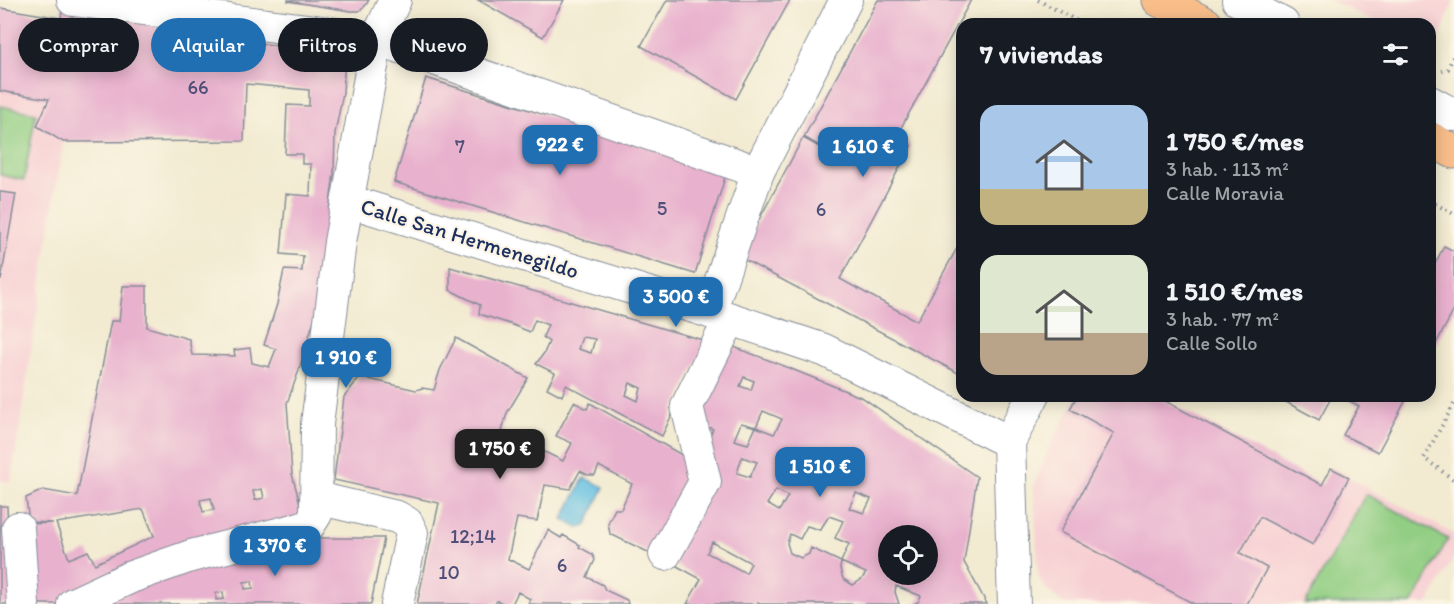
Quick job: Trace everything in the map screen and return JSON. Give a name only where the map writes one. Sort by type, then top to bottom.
[{"type":"main road","points":[[1159,0],[1194,18]]},
{"type":"main road","points":[[1436,142],[1454,152]]},
{"type":"street","points":[[73,0],[194,8],[278,22]]},
{"type":"street","points":[[378,37],[395,0]]},
{"type":"street","points":[[665,554],[705,482],[687,406],[720,316],[759,172],[846,0]]},
{"type":"street","points":[[1238,0],[1271,18]]},
{"type":"street","points":[[378,39],[759,172]]},
{"type":"street","points":[[88,600],[131,577],[191,556],[309,525],[316,514],[316,424],[340,242],[371,72]]},
{"type":"street","name":"Calle San Hermenegildo","points":[[348,201],[824,350],[1009,442]]},
{"type":"street","points":[[1014,604],[1009,442],[1030,402]]},
{"type":"street","points":[[317,498],[397,517],[407,523],[412,533],[397,604]]},
{"type":"street","points":[[18,528],[23,604]]},
{"type":"path","points":[[1038,0],[1072,18]]},
{"type":"path","points":[[1444,100],[1454,54]]},
{"type":"path","points":[[1436,204],[1454,214]]},
{"type":"path","points":[[1454,404],[1424,458],[1454,480]]},
{"type":"shaded area","points":[[1330,0],[1454,0],[1436,48],[1436,18],[1366,18]]},
{"type":"shaded area","points":[[0,91],[49,99],[37,126],[63,142],[11,482],[0,480]]},
{"type":"shaded area","points":[[1074,402],[1167,402],[1321,485],[1331,468],[1454,534],[1454,557],[1428,604],[1065,604],[1046,589],[1038,577],[1034,485],[1047,452]]},
{"type":"green space","points":[[0,106],[36,113],[24,180],[0,175]]},
{"type":"green space","points":[[1366,494],[1448,539],[1412,604],[1305,604]]},
{"type":"water","points":[[584,478],[604,487],[586,526],[578,528],[563,519]]},
{"type":"building","points":[[288,0],[369,0],[359,11],[351,11]]},
{"type":"building","points":[[478,0],[564,0],[543,37]]},
{"type":"building","points":[[667,0],[790,0],[736,99],[641,46]]},
{"type":"building","points":[[878,0],[971,0],[961,18],[956,18],[956,27],[896,137],[911,146],[840,279],[917,321],[956,250],[956,372],[739,257],[803,138],[836,156],[804,137]]},
{"type":"building","points":[[63,3],[124,18],[61,18]]},
{"type":"building","points":[[0,8],[61,18],[18,18],[18,72],[139,72],[139,22],[151,25],[151,72],[266,72],[266,44],[278,46],[278,72],[344,72],[343,93],[335,133],[334,173],[316,313],[287,403],[292,474],[304,519],[58,604],[38,604],[27,524],[53,523],[29,522],[26,498],[43,490],[77,496],[111,321],[119,321],[123,286],[147,286],[147,327],[189,339],[192,355],[235,356],[234,350],[250,348],[252,363],[269,367],[276,349],[264,345],[277,304],[284,270],[302,271],[303,256],[281,254],[286,194],[310,196],[311,164],[302,164],[302,154],[285,154],[287,105],[309,106],[309,90],[246,84],[244,141],[63,142],[37,126],[49,99],[0,91]],"holes":[[[262,489],[264,498],[255,500],[253,491]],[[211,498],[214,510],[203,512],[200,500]],[[143,509],[154,536],[95,564],[88,551],[69,559],[56,523]]]},
{"type":"building","points":[[426,78],[727,171],[695,274],[394,182]]},
{"type":"building","points":[[0,192],[16,194],[1,280],[0,280]]},
{"type":"building","points":[[1444,246],[1454,251],[1454,310],[1436,344],[1436,262]]},
{"type":"building","points":[[450,267],[706,341],[662,436],[566,385],[562,396],[547,388],[555,373],[536,364],[549,342],[543,337],[548,325],[535,320],[530,332],[479,314],[480,305],[450,290]],"holes":[[[582,337],[595,339],[591,353],[578,349]],[[630,383],[641,388],[638,401],[626,395]]]},
{"type":"building","points":[[456,338],[528,378],[507,413],[502,431],[563,461],[572,443],[556,436],[574,402],[587,409],[590,403],[689,459],[694,483],[650,553],[610,534],[608,523],[615,509],[621,509],[632,484],[599,466],[595,475],[588,475],[580,471],[570,489],[545,485],[537,521],[517,518],[508,559],[529,569],[548,530],[561,538],[563,535],[592,554],[595,560],[587,577],[603,585],[605,590],[627,600],[628,604],[528,604],[530,599],[518,592],[512,604],[497,601],[495,604],[417,604],[439,503],[334,480],[344,397],[360,377],[416,390],[422,388],[434,390],[440,370]]},
{"type":"building","points":[[726,344],[863,398],[977,477],[964,562],[987,604],[913,604],[918,602],[921,596],[896,586],[895,592],[899,604],[763,604],[758,602],[758,604],[687,604],[701,579],[675,565],[708,439],[713,429],[696,421]],"holes":[[[744,377],[754,381],[751,390],[740,386]],[[763,411],[782,419],[774,434],[756,427]],[[741,423],[756,427],[748,444],[734,440]],[[742,457],[757,462],[750,477],[737,473]],[[776,490],[788,496],[779,511],[767,504]],[[856,493],[871,499],[864,513],[849,508]],[[829,516],[843,521],[835,538],[849,544],[841,562],[811,548],[809,554],[801,558],[790,553],[787,543],[790,534],[800,539],[807,526],[820,530]],[[712,542],[751,563],[746,573],[707,553]],[[841,562],[866,573],[853,585],[843,579],[840,569]]]},
{"type":"building","points":[[1074,402],[1167,402],[1322,485],[1331,468],[1349,477],[1313,545],[1260,517],[1240,553],[1267,568],[1247,604],[1194,604],[1060,532],[1114,433],[1070,409]]},
{"type":"building","points":[[1286,402],[1329,402],[1319,420]]},
{"type":"building","points":[[1351,402],[1405,402],[1378,452],[1343,435],[1359,406]]},
{"type":"building","points":[[0,506],[7,506],[11,604],[0,604]]},
{"type":"building","points":[[318,538],[384,538],[371,604],[109,604],[110,596],[259,550]],"holes":[[[252,581],[253,588],[245,589],[244,582]],[[223,592],[224,599],[216,600],[216,593]]]}]
